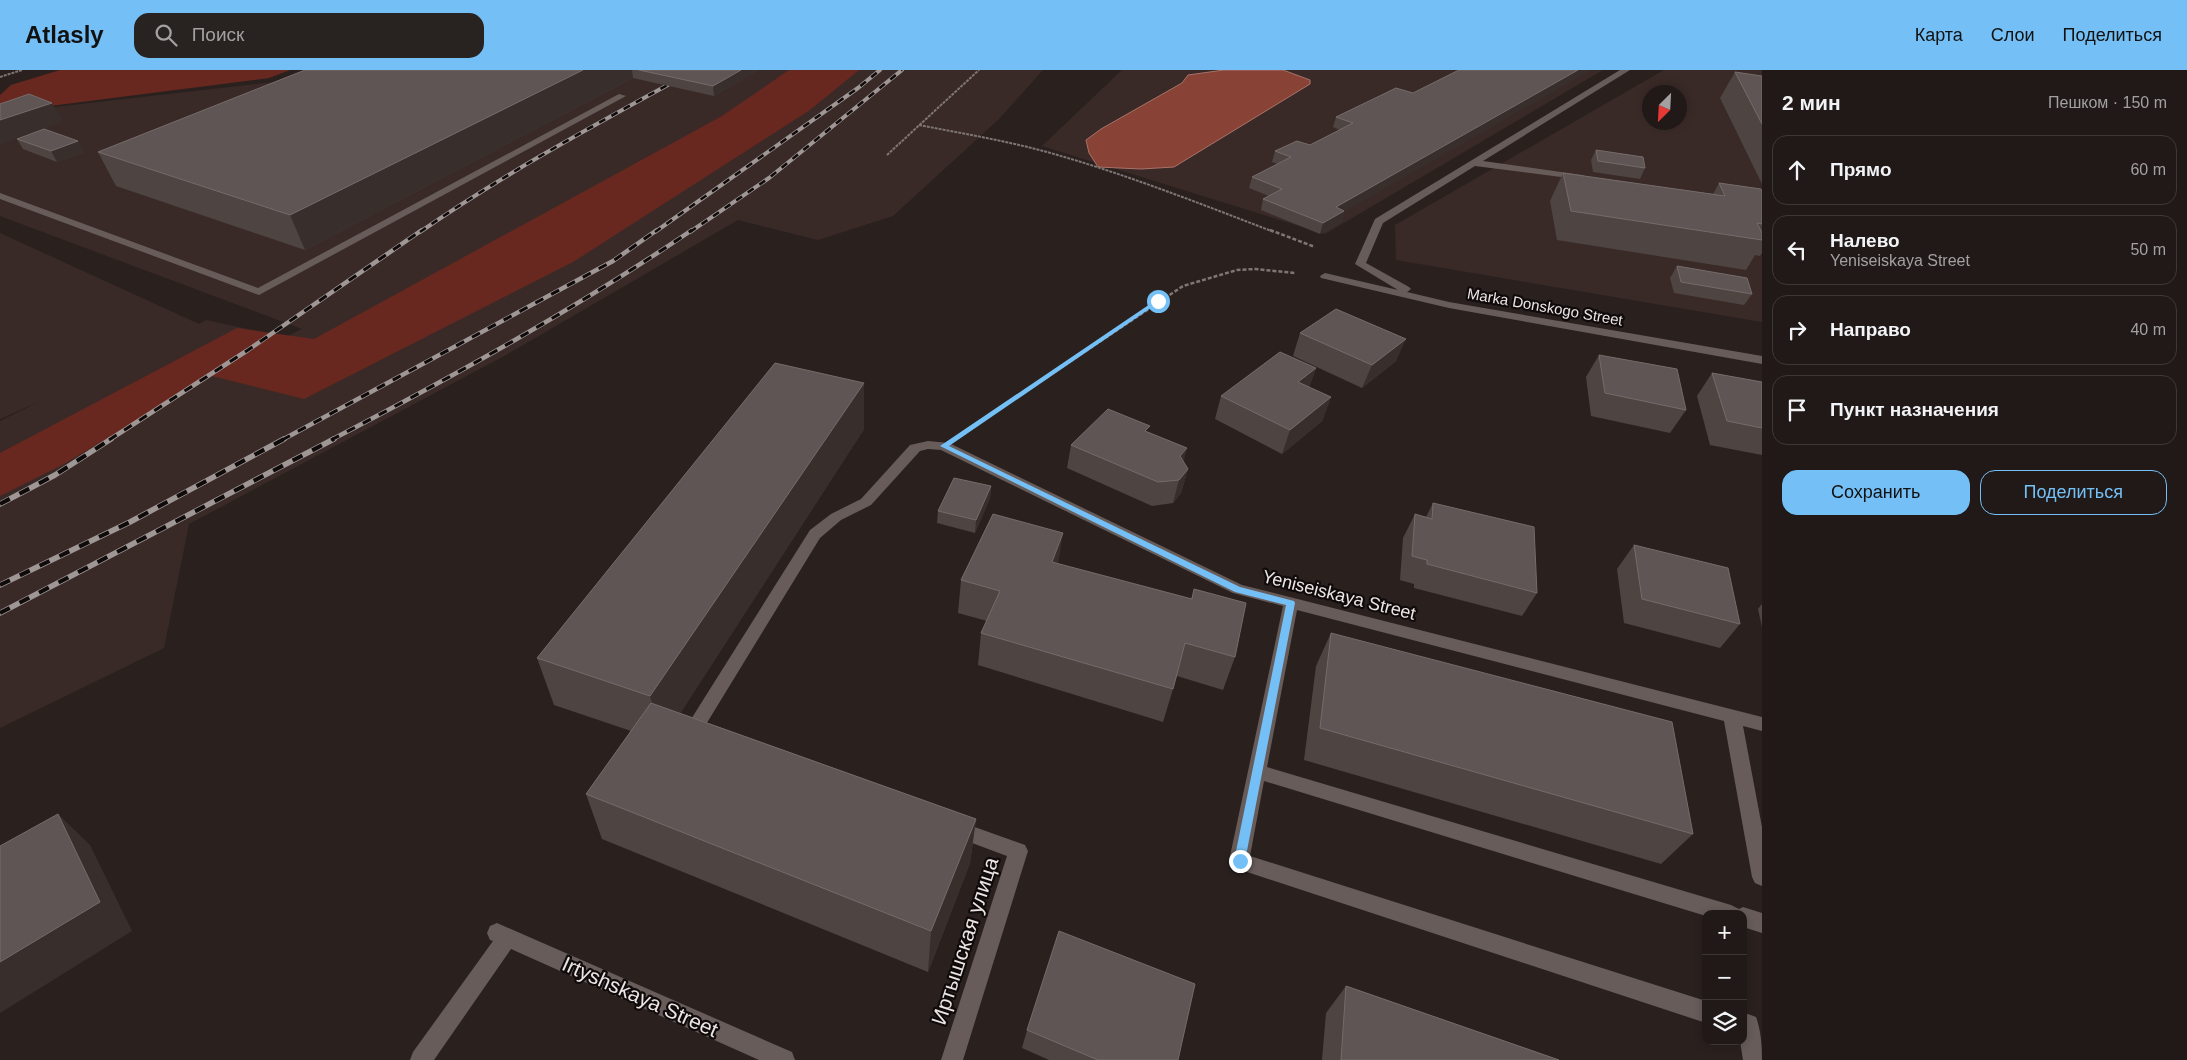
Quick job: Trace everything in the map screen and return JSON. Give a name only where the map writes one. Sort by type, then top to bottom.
[{"type":"street","points":[[1449,305],[1401,287],[1360,264],[1379,221],[1626,70]]},
{"type":"street","points":[[0,196],[259,292],[622,96]]},
{"type":"street","points":[[1474,163],[1595,180]]},
{"type":"street","name":"Marka Donskogo Street","points":[[1325,276],[1449,305],[1762,360]]},
{"type":"street","name":"Yeniseiskaya Street","points":[[722,740],[694,729],[815,534],[836,517],[866,502],[915,448],[928,445],[944,446],[1238,589],[1762,724]]},
{"type":"street","points":[[1291,603],[1240,861],[1702,1011]]},
{"type":"street","points":[[1732,716],[1762,877]]},
{"type":"street","points":[[1258,772],[1718,910]]},
{"type":"street","name":"Иртышская улица","points":[[935,820],[1018,851],[952,1060]]},
{"type":"street","points":[[1747,918],[1762,923]]},
{"type":"street","name":"Irtyshskaya Street","points":[[421,1060],[502,936],[784,1060]]},
{"type":"street","points":[[1751,1026],[1754,1060]]},
{"type":"path","points":[[0,77],[22,70]]},
{"type":"path","points":[[886,156],[980,70]]},
{"type":"path","points":[[919,125],[1015,144],[1075,161],[1135,181],[1360,264]]},
{"type":"path","points":[[944,446],[1183,286],[1237,270],[1255,269],[1325,276]]},
{"type":"shaded area","points":[[60,70],[290,70],[269,78],[34,108],[0,122],[0,95],[11,85]]},
{"type":"shaded area","points":[[306,70],[1043,70],[999,119],[893,216],[818,240],[738,220],[506,355],[189,524],[164,648],[0,728],[0,421],[41,401],[0,419],[0,233],[199,324],[206,320],[286,337],[302,329],[0,216],[0,127],[46,108],[274,82]]},
{"type":"shaded area","points":[[789,70],[859,70],[810,110],[573,262],[304,399],[212,376],[64,464],[0,496],[0,453],[237,328],[314,339],[722,116]]},
{"type":"shaded area","points":[[1122,70],[1603,70],[1325,234],[1042,146]]},
{"type":"shaded area","points":[[1224,70],[1283,70],[1310,80],[1310,84],[1174,167],[1141,169],[1098,167],[1089,153],[1086,140],[1101,129],[1182,83],[1188,75]]},
{"type":"shaded area","points":[[1664,70],[1762,70],[1762,322],[1396,260],[1395,225]]},
{"type":"building","points":[[305,70],[583,70],[290,215],[98,152]]},
{"type":"building","points":[[639,70],[741,70],[713,86]]},
{"type":"building","points":[[1459,70],[1578,70],[1336,207],[1344,211],[1323,223],[1263,199],[1282,189],[1252,177],[1291,157],[1275,151],[1297,141],[1310,145],[1353,123],[1336,117],[1396,88],[1413,93]]},
{"type":"building","points":[[1735,72],[1762,76],[1762,124]]},
{"type":"building","points":[[29,94],[52,103],[0,120],[0,104]]},
{"type":"building","points":[[44,129],[78,141],[51,151],[17,139]]},
{"type":"building","points":[[1596,150],[1643,157],[1645,168],[1598,161]]},
{"type":"building","points":[[1563,173],[1725,196],[1719,183],[1761,189],[1762,224],[1757,223],[1762,233],[1762,240],[1571,211]]},
{"type":"building","points":[[1677,266],[1747,278],[1752,294],[1681,282]]},
{"type":"building","points":[[1336,309],[1406,339],[1372,365],[1300,333]]},
{"type":"building","points":[[1280,352],[1316,368],[1298,382],[1331,397],[1290,430],[1221,396]]},
{"type":"building","points":[[1599,355],[1677,369],[1686,410],[1605,393]]},
{"type":"building","points":[[775,363],[864,383],[650,696],[537,658]]},
{"type":"building","points":[[1712,373],[1762,382],[1762,428],[1727,421]]},
{"type":"building","points":[[1108,409],[1150,426],[1145,431],[1187,448],[1180,456],[1188,469],[1179,480],[1158,482],[1071,445]]},
{"type":"building","points":[[954,478],[991,486],[976,520],[938,511]]},
{"type":"building","points":[[1433,503],[1534,527],[1537,593],[1427,564],[1427,560],[1412,556],[1415,514],[1432,519]]},
{"type":"building","points":[[993,514],[1063,533],[1052,562],[1192,599],[1194,589],[1246,603],[1235,657],[1185,643],[1173,689],[981,633],[1000,591],[961,580]]},
{"type":"building","points":[[1634,545],[1728,568],[1740,624],[1642,599]]},
{"type":"building","points":[[1331,633],[1672,722],[1693,834],[1320,728]]},
{"type":"building","points":[[651,703],[976,819],[931,931],[586,794]]},
{"type":"building","points":[[58,814],[100,902],[0,962],[0,846]]},
{"type":"building","points":[[1059,931],[1195,984],[1178,1060],[1098,1060],[1027,1030]]},
{"type":"building","points":[[1346,986],[1559,1060],[1341,1060]]},
{"type":"railway","points":[[420,232],[521,167],[695,70]]},
{"type":"railway","points":[[655,232],[858,88],[880,70]]},
{"type":"railway","points":[[690,232],[769,178],[902,70]]},
{"type":"railway","points":[[109,440],[248,350],[422,230]]},
{"type":"railway","points":[[282,440],[613,261],[657,230]]},
{"type":"railway","points":[[331,440],[560,314],[692,230]]},
{"type":"railway","points":[[0,504],[55,475],[111,439]]},
{"type":"railway","points":[[0,585],[130,522],[284,439]]},
{"type":"railway","points":[[0,613],[334,439]]},
{"type":"route","points":[[1158,301],[944,446],[1238,589],[1291,603],[1240,861]]}]
